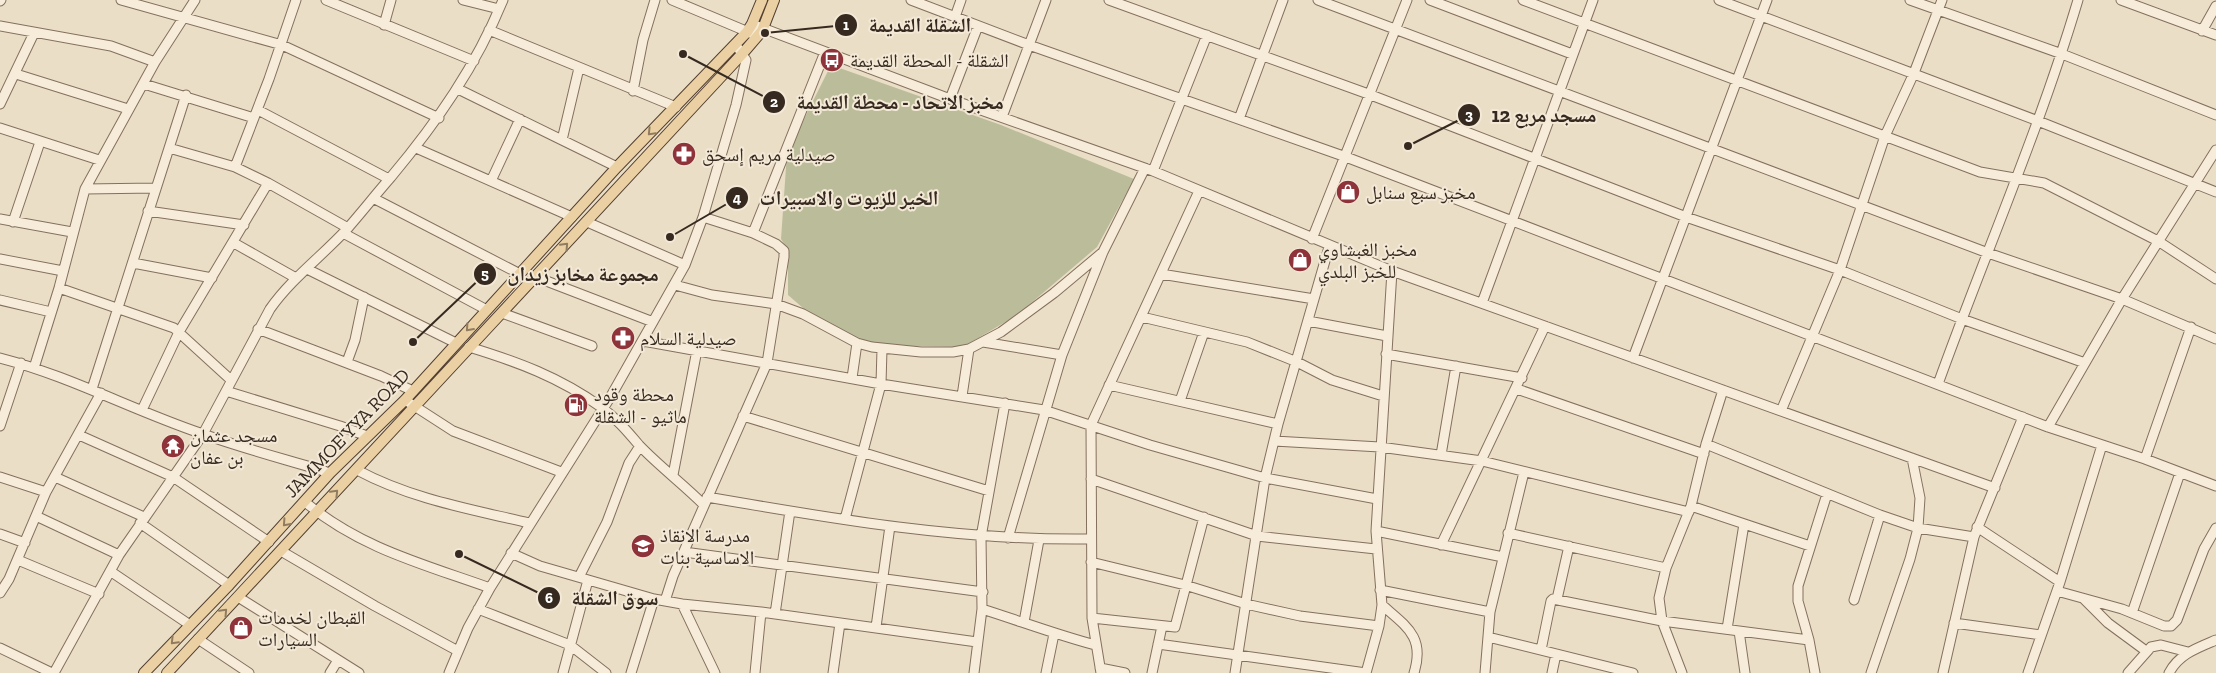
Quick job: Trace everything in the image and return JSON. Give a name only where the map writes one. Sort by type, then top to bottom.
[{"type":"main road","points":[[749,28],[762,0]]},
{"type":"main road","points":[[761,32],[774,0]]},
{"type":"main road","name":"JAMMOE'YYA ROAD","points":[[144,673],[229,585],[330,473],[405,400],[617,167],[749,28]]},
{"type":"main road","name":"JAMMOE'YYA ROAD","points":[[167,673],[587,222],[761,32]]},
{"type":"street","points":[[121,0],[282,45],[439,118]]},
{"type":"street","points":[[34,368],[52,312],[85,188],[155,62],[196,0]]},
{"type":"street","points":[[235,166],[282,45],[296,0]]},
{"type":"street","points":[[326,0],[474,61]]},
{"type":"street","points":[[384,25],[392,0]]},
{"type":"street","points":[[0,648],[53,673],[99,594],[119,555],[202,434],[258,329],[281,293],[346,231],[416,148],[458,90],[501,4],[463,0]]},
{"type":"street","points":[[633,91],[643,40],[655,0]]},
{"type":"street","points":[[672,0],[685,2],[749,28],[825,52],[1149,170],[1392,271],[1995,488]]},
{"type":"street","points":[[911,0],[1029,45],[1346,157],[2048,427],[2145,459],[2216,486]]},
{"type":"street","points":[[955,17],[961,0]]},
{"type":"street","points":[[1002,117],[1046,0]]},
{"type":"street","points":[[1109,0],[1371,95],[1686,217],[1840,270],[1962,319],[2085,363]]},
{"type":"street","points":[[1239,119],[1261,55],[1284,0]]},
{"type":"street","points":[[1318,0],[1988,252],[2122,299],[2216,339]]},
{"type":"street","points":[[1312,239],[1371,95],[1407,0]]},
{"type":"street","points":[[1430,0],[1572,54]]},
{"type":"street","points":[[1522,0],[1980,172],[2044,183],[2158,241],[2216,279]]},
{"type":"street","points":[[1482,303],[1593,0]]},
{"type":"street","points":[[1719,0],[2038,120],[2216,192]]},
{"type":"street","points":[[1633,358],[1767,0]]},
{"type":"street","points":[[1910,0],[2062,54],[2216,115]]},
{"type":"street","points":[[1781,411],[1840,270],[1885,136],[1914,74],[1942,0]]},
{"type":"street","points":[[1938,384],[2038,120],[2062,54],[2078,0]]},
{"type":"street","points":[[2120,0],[2216,35]]},
{"type":"street","points":[[2202,31],[2216,6]]},
{"type":"street","points":[[0,26],[111,46],[155,62]]},
{"type":"street","points":[[950,99],[978,26]]},
{"type":"street","points":[[489,30],[633,91],[676,107]]},
{"type":"street","points":[[0,104],[34,33]]},
{"type":"street","points":[[1008,538],[1044,410],[1062,355],[1103,252],[1149,170],[1182,98],[1207,35]]},
{"type":"street","points":[[448,673],[490,588],[529,522],[603,408],[685,265],[703,217],[736,105],[746,60],[743,53],[734,44]]},
{"type":"street","points":[[753,233],[825,52]]},
{"type":"street","points":[[562,140],[579,68]]},
{"type":"street","points":[[16,74],[128,109]]},
{"type":"street","points":[[144,84],[256,114],[389,179]]},
{"type":"street","points":[[458,90],[617,167]]},
{"type":"street","points":[[92,389],[186,95]]},
{"type":"street","points":[[491,181],[520,119]]},
{"type":"street","points":[[0,128],[99,160]]},
{"type":"street","points":[[13,222],[40,142]]},
{"type":"street","points":[[169,148],[235,166],[268,182],[346,231],[487,310]]},
{"type":"street","points":[[416,148],[572,217]]},
{"type":"street","points":[[2048,427],[2122,299],[2216,150]]},
{"type":"street","points":[[142,410],[179,332],[234,243],[268,182]]},
{"type":"street","points":[[85,188],[155,188]]},
{"type":"street","points":[[1125,673],[1101,671],[1095,645],[1092,618],[1091,425],[1199,191]]},
{"type":"street","points":[[373,198],[520,274]]},
{"type":"street","points":[[148,211],[244,225]]},
{"type":"street","points":[[665,601],[673,576],[767,363],[784,251],[776,244],[753,233],[703,217]]},
{"type":"street","points":[[0,219],[72,232]]},
{"type":"street","points":[[587,222],[685,265]]},
{"type":"street","points":[[234,243],[296,278]]},
{"type":"street","points":[[1235,673],[1265,478],[1278,424],[1329,246]]},
{"type":"street","points":[[675,285],[712,295],[776,304],[803,314],[857,343],[882,349],[953,352],[969,349],[1001,332],[1054,293],[1103,252]]},
{"type":"street","points":[[0,258],[63,271]]},
{"type":"street","points":[[133,263],[212,278]]},
{"type":"street","points":[[307,269],[456,343]]},
{"type":"street","points":[[1158,644],[1366,673],[1379,626],[1382,605],[1376,531],[1392,271]]},
{"type":"street","points":[[1160,274],[1314,298]]},
{"type":"street","points":[[536,276],[653,322]]},
{"type":"street","points":[[58,288],[168,325],[179,332],[231,380]]},
{"type":"street","points":[[346,362],[355,340],[364,297]]},
{"type":"street","points":[[0,300],[52,312]]},
{"type":"street","points":[[502,313],[592,346]]},
{"type":"street","points":[[1142,317],[1247,342],[1297,362],[1332,380],[1383,396]]},
{"type":"street","points":[[1308,321],[1387,336]]},
{"type":"street","points":[[1442,545],[1545,326]]},
{"type":"street","points":[[2145,459],[2191,327]]},
{"type":"street","points":[[258,329],[346,362],[413,391]]},
{"type":"street","points":[[1180,401],[1204,332]]},
{"type":"street","points":[[643,340],[881,384],[1044,410],[1150,445],[1265,478],[1378,499]]},
{"type":"street","points":[[983,342],[1062,355]]},
{"type":"street","points":[[852,378],[857,343]]},
{"type":"street","points":[[469,347],[526,365],[578,392],[603,408],[624,427],[640,446],[706,501],[890,526],[981,536],[1039,540],[1091,539]]},
{"type":"street","points":[[845,519],[881,384],[882,349]]},
{"type":"street","points":[[962,396],[969,349]]},
{"type":"street","points":[[673,475],[697,350]]},
{"type":"street","points":[[1386,354],[1522,378]]},
{"type":"street","points":[[0,358],[21,363],[92,389],[202,434],[330,473]]},
{"type":"street","points":[[0,426],[3,407],[21,363]]},
{"type":"street","points":[[1440,454],[1456,366]]},
{"type":"street","points":[[1109,385],[1278,424]]},
{"type":"street","points":[[1517,389],[1704,454]]},
{"type":"street","points":[[1682,673],[1662,621],[1659,598],[1666,568],[1690,509],[1706,444],[1723,390]]},
{"type":"street","points":[[226,391],[367,436]]},
{"type":"street","points":[[0,593],[5,578],[18,560],[46,492],[101,393]]},
{"type":"street","points":[[405,400],[437,422],[468,438],[561,472]]},
{"type":"street","points":[[974,673],[983,592],[981,536],[1005,403]]},
{"type":"street","points":[[743,416],[862,454],[989,491]]},
{"type":"street","points":[[1943,673],[1977,527],[2024,417]]},
{"type":"street","points":[[79,435],[173,477],[268,542]]},
{"type":"street","points":[[1274,441],[1380,447],[1482,461],[1690,509],[1744,524],[1810,546]]},
{"type":"street","points":[[1706,444],[1880,515],[1918,528],[1974,537]]},
{"type":"street","points":[[563,673],[583,579],[610,516],[629,463],[640,446]]},
{"type":"street","points":[[2028,673],[2058,587],[2102,446]]},
{"type":"street","points":[[1871,673],[1910,559],[1918,528],[1920,498],[1912,458]]},
{"type":"street","points":[[357,470],[390,487],[418,496],[529,522]]},
{"type":"street","points":[[1485,673],[1490,612],[1524,472]]},
{"type":"street","points":[[2132,613],[2180,473]]},
{"type":"street","points":[[0,477],[46,492]]},
{"type":"street","points":[[55,477],[142,520],[229,585]]},
{"type":"street","points":[[1091,479],[1257,536],[1376,549]]},
{"type":"street","points":[[1815,673],[1809,640],[1798,601],[1798,586],[1827,494]]},
{"type":"street","points":[[305,502],[334,525],[360,540],[490,588]]},
{"type":"street","points":[[775,614],[790,511]]},
{"type":"street","points":[[1854,600],[1880,515]]},
{"type":"street","points":[[36,516],[119,555]]},
{"type":"street","points":[[1092,618],[1172,627],[1177,624],[1185,585],[1204,517]]},
{"type":"street","points":[[1727,629],[1744,524]]},
{"type":"street","points":[[876,628],[890,526]]},
{"type":"street","points":[[1977,527],[2058,587],[2084,599],[2132,613],[2164,626],[2174,623],[2204,549],[2216,528]]},
{"type":"street","points":[[1376,531],[1503,557]]},
{"type":"street","points":[[1508,533],[1666,568]]},
{"type":"street","points":[[0,534],[25,543]]},
{"type":"street","points":[[1024,622],[1039,540]]},
{"type":"street","points":[[1557,599],[1568,546]]},
{"type":"street","points":[[281,551],[375,606],[458,651]]},
{"type":"street","points":[[684,552],[983,592]]},
{"type":"street","points":[[512,553],[530,563],[665,601],[761,612],[977,642]]},
{"type":"street","points":[[18,560],[99,594]]},
{"type":"street","points":[[1092,562],[1185,585],[1246,604],[1300,616],[1379,626]]},
{"type":"street","points":[[110,572],[190,625]]},
{"type":"street","points":[[1380,590],[1490,612]]},
{"type":"street","points":[[238,597],[359,673]]},
{"type":"street","points":[[631,673],[654,598]]},
{"type":"street","points":[[1541,650],[1551,601],[1557,599],[1662,621],[1809,640]]},
{"type":"street","points":[[2084,599],[2108,623],[2146,651]]},
{"type":"street","points":[[682,604],[715,673]]},
{"type":"street","points":[[1382,605],[1413,634],[1417,643],[1418,653],[1414,673]]},
{"type":"street","points":[[478,609],[570,645],[606,673]]},
{"type":"street","points":[[982,609],[1054,634],[1095,645]]},
{"type":"street","points":[[754,673],[761,612]]},
{"type":"street","points":[[833,673],[840,623]]},
{"type":"street","points":[[1954,623],[2041,635]]},
{"type":"street","points":[[1152,673],[1162,626]]},
{"type":"street","points":[[1739,631],[1744,673]]},
{"type":"street","points":[[1046,673],[1054,634]]},
{"type":"street","points":[[1488,637],[1633,673]]},
{"type":"street","points":[[198,639],[249,673]]},
{"type":"street","points":[[2169,673],[2174,663],[2188,652],[2216,640]]},
{"type":"street","points":[[2128,673],[2151,647],[2161,645],[2188,652]]},
{"type":"street","points":[[1552,673],[1556,654]]},
{"type":"street","points":[[330,673],[338,660]]},
{"type":"green space","points":[[831,65],[1001,125],[1134,179],[1097,247],[1017,315],[963,347],[865,345],[818,321],[788,295],[788,250],[781,239],[787,153]]},
{"type":"place","name":"الشقلة القديمة","points":[[765,33]]},
{"type":"place","name":"مخبز الاتحاد - محطة القديمة","points":[[683,54]]},
{"type":"place","name":"الشقلة - المحطة القديمة","points":[[832,60]]},
{"type":"place","name":"مسجد مربع 12","points":[[1408,146]]},
{"type":"place","name":"صيدلية مريم إسحق","points":[[684,154]]},
{"type":"place","name":"مخبز سبع سنابل","points":[[1348,192]]},
{"type":"place","name":"الخير للزيوت والاسبيرات","points":[[670,237]]},
{"type":"place","name":"مخبز الغبشاوي للخبز البلدي","points":[[1300,260]]},
{"type":"place","name":"صيدلية السلام","points":[[623,338]]},
{"type":"place","name":"مجموعة مخابز زيدان","points":[[413,342]]},
{"type":"place","name":"محطة وقود ماثيو - الشقلة","points":[[576,405]]},
{"type":"place","name":"مسجد عثمان بن عفان","points":[[173,446]]},
{"type":"place","name":"مدرسة الانقاذ الاساسية بنات","points":[[643,546]]},
{"type":"place","name":"سوق الشقلة","points":[[459,554]]},
{"type":"place","name":"القبطان لخدمات السيارات","points":[[241,628]]}]
